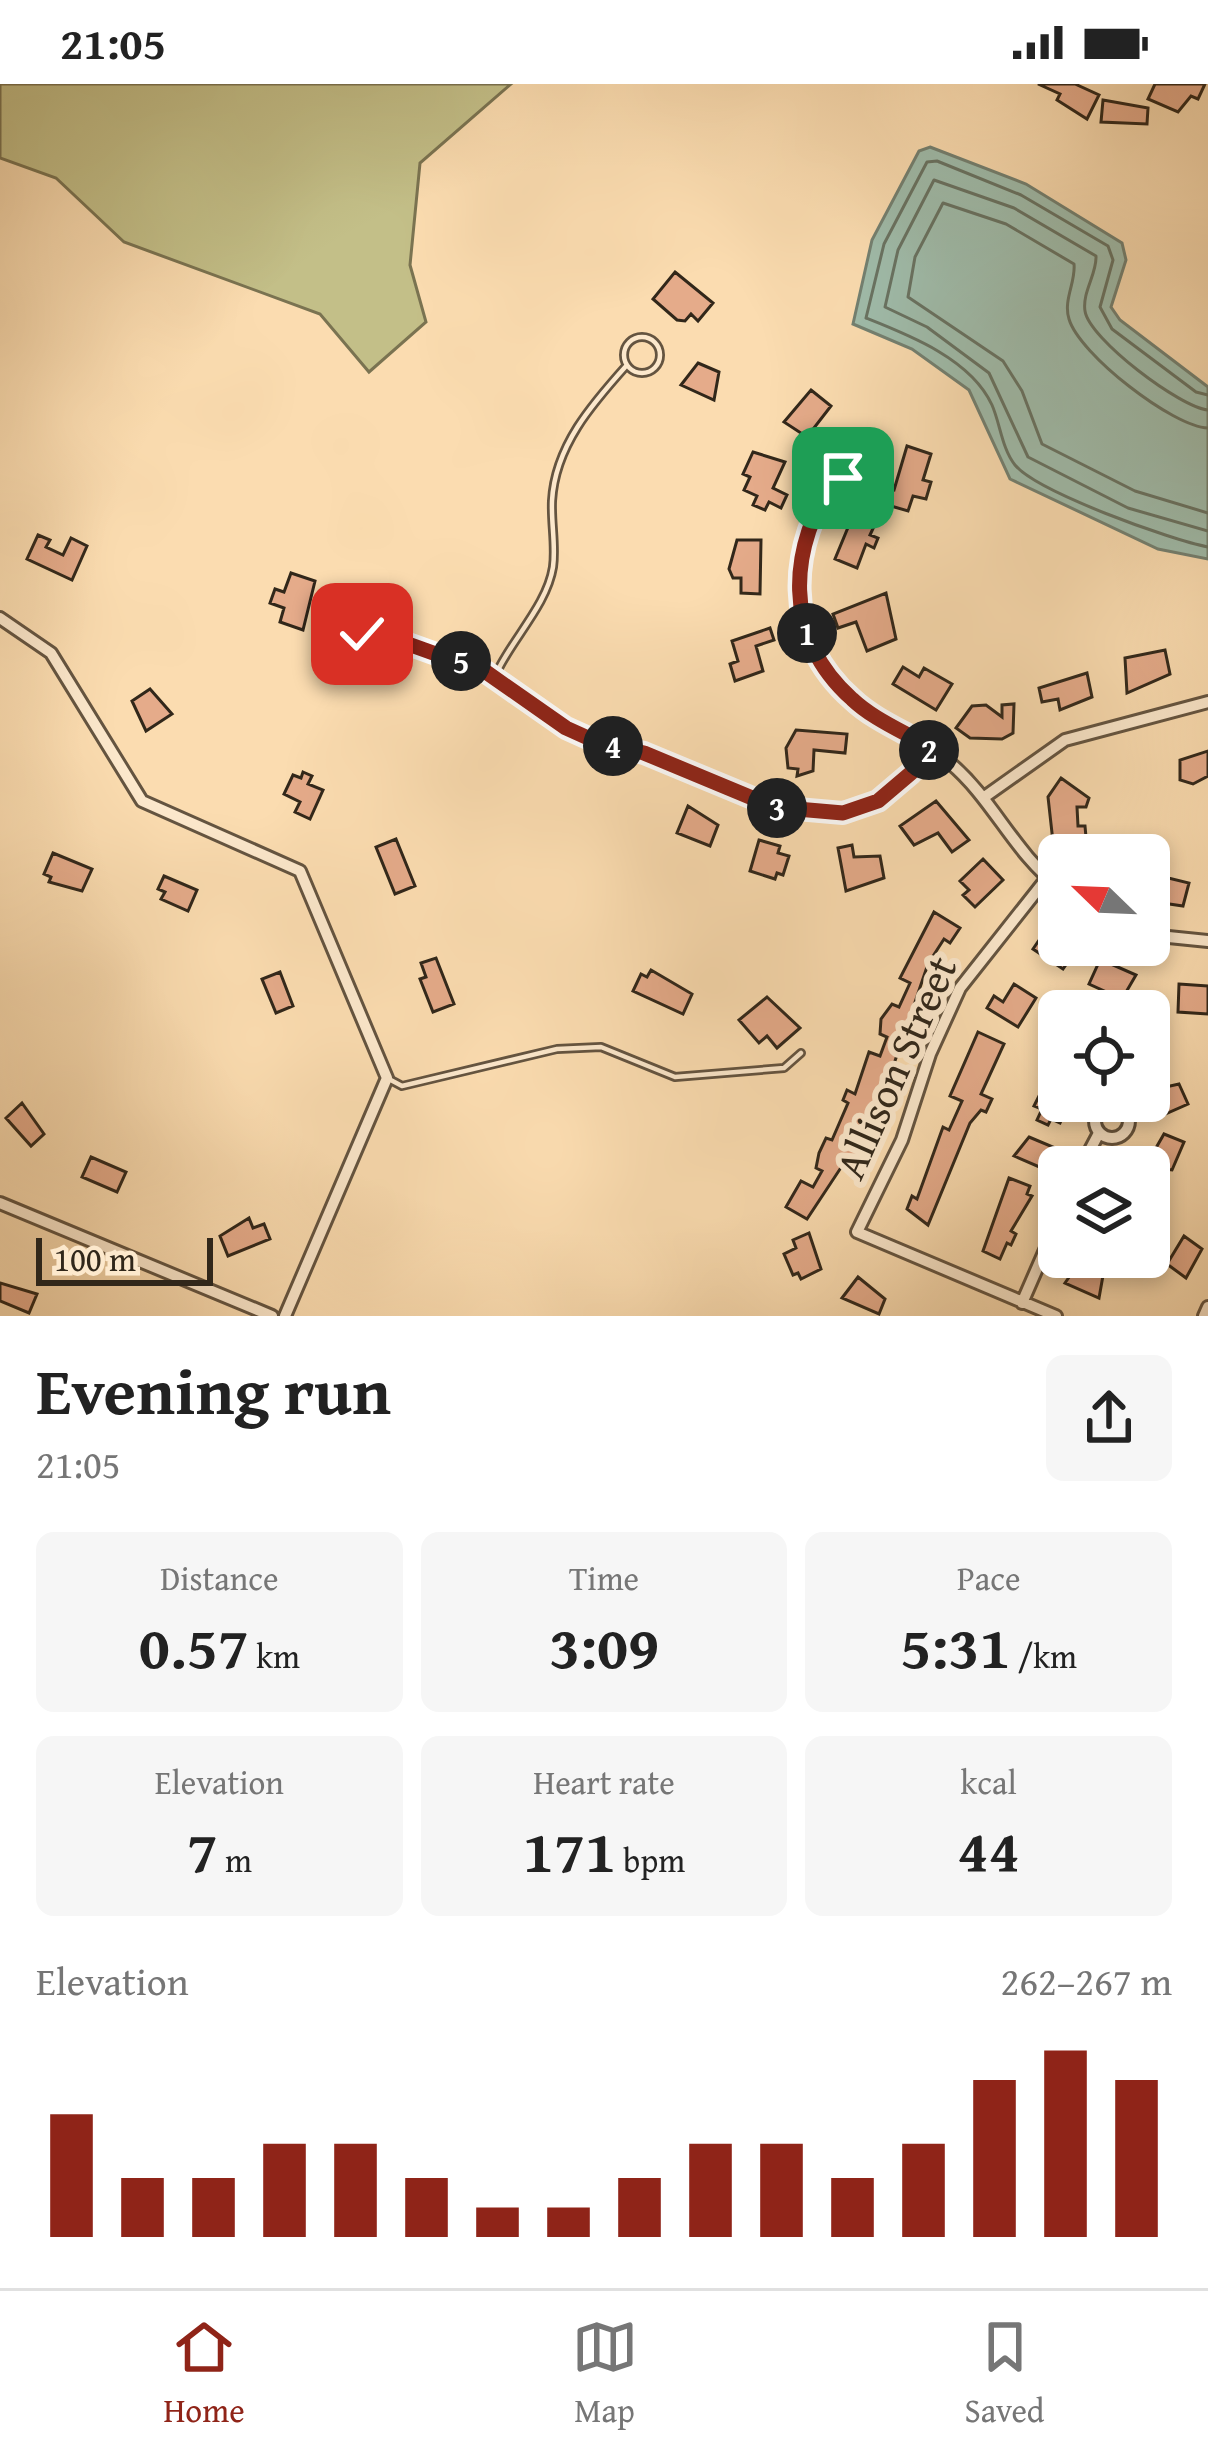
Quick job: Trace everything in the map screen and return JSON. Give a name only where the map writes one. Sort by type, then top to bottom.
[{"type":"street","points":[[838,474],[812,516],[800,557],[799,609],[810,645],[853,701],[931,748],[983,798],[1038,867]]},
{"type":"street","points":[[0,618],[51,653],[142,801],[300,872],[387,1078],[285,1316]]},
{"type":"street","points":[[397,640],[435,651],[494,679],[566,728],[597,742],[644,753],[774,807],[808,814],[843,813],[878,801],[931,748]]},
{"type":"street","points":[[983,798],[1037,754],[1065,740],[1208,702]]},
{"type":"street","name":"Allison Street","points":[[1022,1303],[857,1232],[902,1140],[930,1054],[960,988],[1038,889]]},
{"type":"street","points":[[1170,937],[1208,940]]},
{"type":"street","points":[[1092,1146],[1099,1133]]},
{"type":"street","points":[[0,1203],[272,1316]]},
{"type":"street","points":[[1038,1266],[1022,1303],[1056,1316]]},
{"type":"street","points":[[1204,1316],[1208,1307]]},
{"type":"lane","points":[[494,679],[544,594],[553,568],[552,496],[568,442],[583,414],[627,365],[628,342],[639,337],[655,342],[660,359],[653,369],[642,373],[627,365]]},
{"type":"lane","points":[[387,1078],[402,1085],[557,1048],[601,1047],[675,1077],[784,1068],[795,1064],[801,1053]]},
{"type":"shaded area","points":[[0,84],[511,84],[420,163],[410,265],[426,322],[369,372],[320,314],[124,242],[56,178],[0,158]]},
{"type":"water","points":[[930,147],[1026,184],[1122,243],[1126,260],[1111,307],[1120,320],[1208,387],[1208,559],[1158,549],[1010,479],[969,390],[912,349],[853,324],[872,240],[919,151]]},
{"type":"building","points":[[1038,84],[1075,84],[1099,95],[1087,119],[1057,100],[1060,94]]},
{"type":"building","points":[[1155,84],[1205,84],[1198,99],[1191,96],[1178,112],[1148,99]]},
{"type":"building","points":[[1103,100],[1148,108],[1147,124],[1101,122]]},
{"type":"building","points":[[675,272],[713,303],[698,321],[691,314],[685,321],[677,320],[653,299]]},
{"type":"building","points":[[698,363],[719,372],[714,400],[681,385]]},
{"type":"building","points":[[811,390],[831,406],[807,437],[784,422]]},
{"type":"building","points":[[907,446],[931,454],[923,480],[931,482],[926,499],[913,496],[908,511],[884,504],[888,489],[894,490]]},
{"type":"building","points":[[753,452],[785,462],[773,488],[787,495],[781,508],[769,502],[765,510],[753,505],[757,496],[744,490],[750,477],[743,474]]},
{"type":"building","points":[[854,513],[876,522],[870,535],[878,538],[874,548],[866,544],[857,568],[835,559]]},
{"type":"building","points":[[38,535],[50,540],[46,547],[63,555],[71,538],[87,546],[72,580],[27,559]]},
{"type":"building","points":[[737,540],[761,540],[760,594],[741,593],[741,578],[733,578],[729,569]]},
{"type":"building","points":[[291,573],[315,581],[303,630],[280,622],[284,608],[270,603],[275,589],[284,592]]},
{"type":"building","points":[[886,593],[896,639],[867,651],[856,622],[838,628],[833,614]]},
{"type":"building","points":[[770,628],[774,640],[756,646],[763,671],[735,681],[730,664],[738,661],[732,641]]},
{"type":"building","points":[[1165,650],[1170,674],[1127,693],[1125,658]]},
{"type":"building","points":[[903,667],[919,677],[924,668],[952,684],[936,710],[893,684]]},
{"type":"building","points":[[1087,673],[1092,697],[1060,710],[1058,699],[1042,702],[1039,688]]},
{"type":"building","points":[[150,689],[172,714],[146,731],[132,701]]},
{"type":"building","points":[[1014,704],[1013,733],[1002,739],[970,738],[956,728],[972,706],[986,705],[1002,717],[1002,705]]},
{"type":"building","points":[[796,730],[847,734],[845,753],[814,750],[813,771],[797,776],[798,769],[788,768],[786,748]]},
{"type":"building","points":[[1208,751],[1208,776],[1193,784],[1180,780],[1180,760]]},
{"type":"building","points":[[303,772],[312,776],[308,784],[323,790],[310,819],[295,812],[300,802],[284,794],[293,775],[301,778]]},
{"type":"building","points":[[1061,778],[1089,798],[1086,807],[1077,807],[1078,826],[1085,826],[1086,834],[1052,834],[1048,797]]},
{"type":"building","points":[[936,801],[969,840],[952,852],[938,833],[914,845],[900,826]]},
{"type":"building","points":[[688,806],[718,825],[710,846],[677,833]]},
{"type":"building","points":[[396,839],[415,886],[395,894],[376,847]]},
{"type":"building","points":[[759,840],[780,846],[778,853],[789,856],[783,875],[777,873],[775,879],[750,871]]},
{"type":"building","points":[[852,845],[854,857],[880,856],[884,878],[846,891],[838,848]]},
{"type":"building","points":[[53,853],[92,869],[82,891],[49,882],[51,877],[44,874]]},
{"type":"building","points":[[983,859],[1003,880],[975,907],[963,895],[969,890],[960,881]]},
{"type":"building","points":[[164,876],[197,890],[188,911],[161,899],[165,892],[158,889]]},
{"type":"building","points":[[1170,878],[1189,883],[1183,906],[1170,904]]},
{"type":"building","points":[[934,912],[960,928],[950,943],[944,939],[928,964],[881,1102],[856,1148],[861,1151],[854,1167],[844,1163],[807,1219],[786,1207],[801,1181],[813,1187],[822,1171],[816,1168],[819,1153],[826,1138],[832,1140],[848,1103],[843,1100],[847,1090],[855,1094],[869,1052],[880,1056],[887,1037],[880,1034],[881,1019],[892,1004],[899,1007],[910,983],[900,978]]},
{"type":"building","points":[[436,958],[454,1004],[433,1012],[420,979],[426,977],[421,963]]},
{"type":"building","points":[[1097,966],[1115,966],[1136,975],[1127,990],[1102,990],[1089,984]]},
{"type":"building","points":[[651,970],[692,994],[683,1014],[633,991],[641,974],[647,977]]},
{"type":"building","points":[[280,972],[293,1006],[276,1013],[262,979]]},
{"type":"building","points":[[1014,984],[1036,998],[1018,1027],[987,1008],[994,996],[1003,1002]]},
{"type":"building","points":[[1179,984],[1208,986],[1208,1014],[1178,1012]]},
{"type":"building","points":[[767,997],[800,1028],[777,1048],[767,1036],[759,1043],[739,1020]]},
{"type":"building","points":[[978,1032],[1004,1044],[981,1094],[992,1099],[986,1112],[981,1110],[970,1123],[928,1225],[907,1209],[912,1196],[917,1199],[943,1127],[949,1130],[962,1101],[950,1096]]},
{"type":"building","points":[[1179,1084],[1188,1104],[1170,1112],[1170,1086]]},
{"type":"building","points":[[22,1103],[44,1134],[31,1146],[6,1118]]},
{"type":"building","points":[[1164,1134],[1184,1142],[1172,1170],[1170,1146],[1157,1146]]},
{"type":"building","points":[[1029,1137],[1051,1146],[1038,1146],[1038,1166],[1014,1156]]},
{"type":"building","points":[[91,1157],[126,1172],[117,1192],[82,1177]]},
{"type":"building","points":[[1009,1178],[1030,1186],[1027,1194],[1032,1196],[1000,1259],[983,1251]]},
{"type":"building","points":[[249,1218],[253,1228],[264,1224],[270,1239],[228,1256],[220,1236]]},
{"type":"building","points":[[809,1233],[821,1269],[801,1279],[798,1273],[793,1275],[784,1254],[796,1248],[793,1240]]},
{"type":"building","points":[[1184,1236],[1202,1249],[1186,1278],[1170,1266]]},
{"type":"building","points":[[858,1277],[885,1299],[879,1314],[842,1298]]},
{"type":"building","points":[[1068,1278],[1103,1278],[1099,1298],[1065,1283]]},
{"type":"building","points":[[0,1283],[37,1294],[29,1313],[0,1301]]},
{"type":"route","points":[[362,634],[365,646],[374,653],[391,650],[397,640],[486,672],[508,692],[597,742],[644,753],[774,807],[808,814],[843,813],[878,801],[931,748],[853,701],[810,645],[799,609],[803,538],[824,494],[838,474],[843,478]]}]
